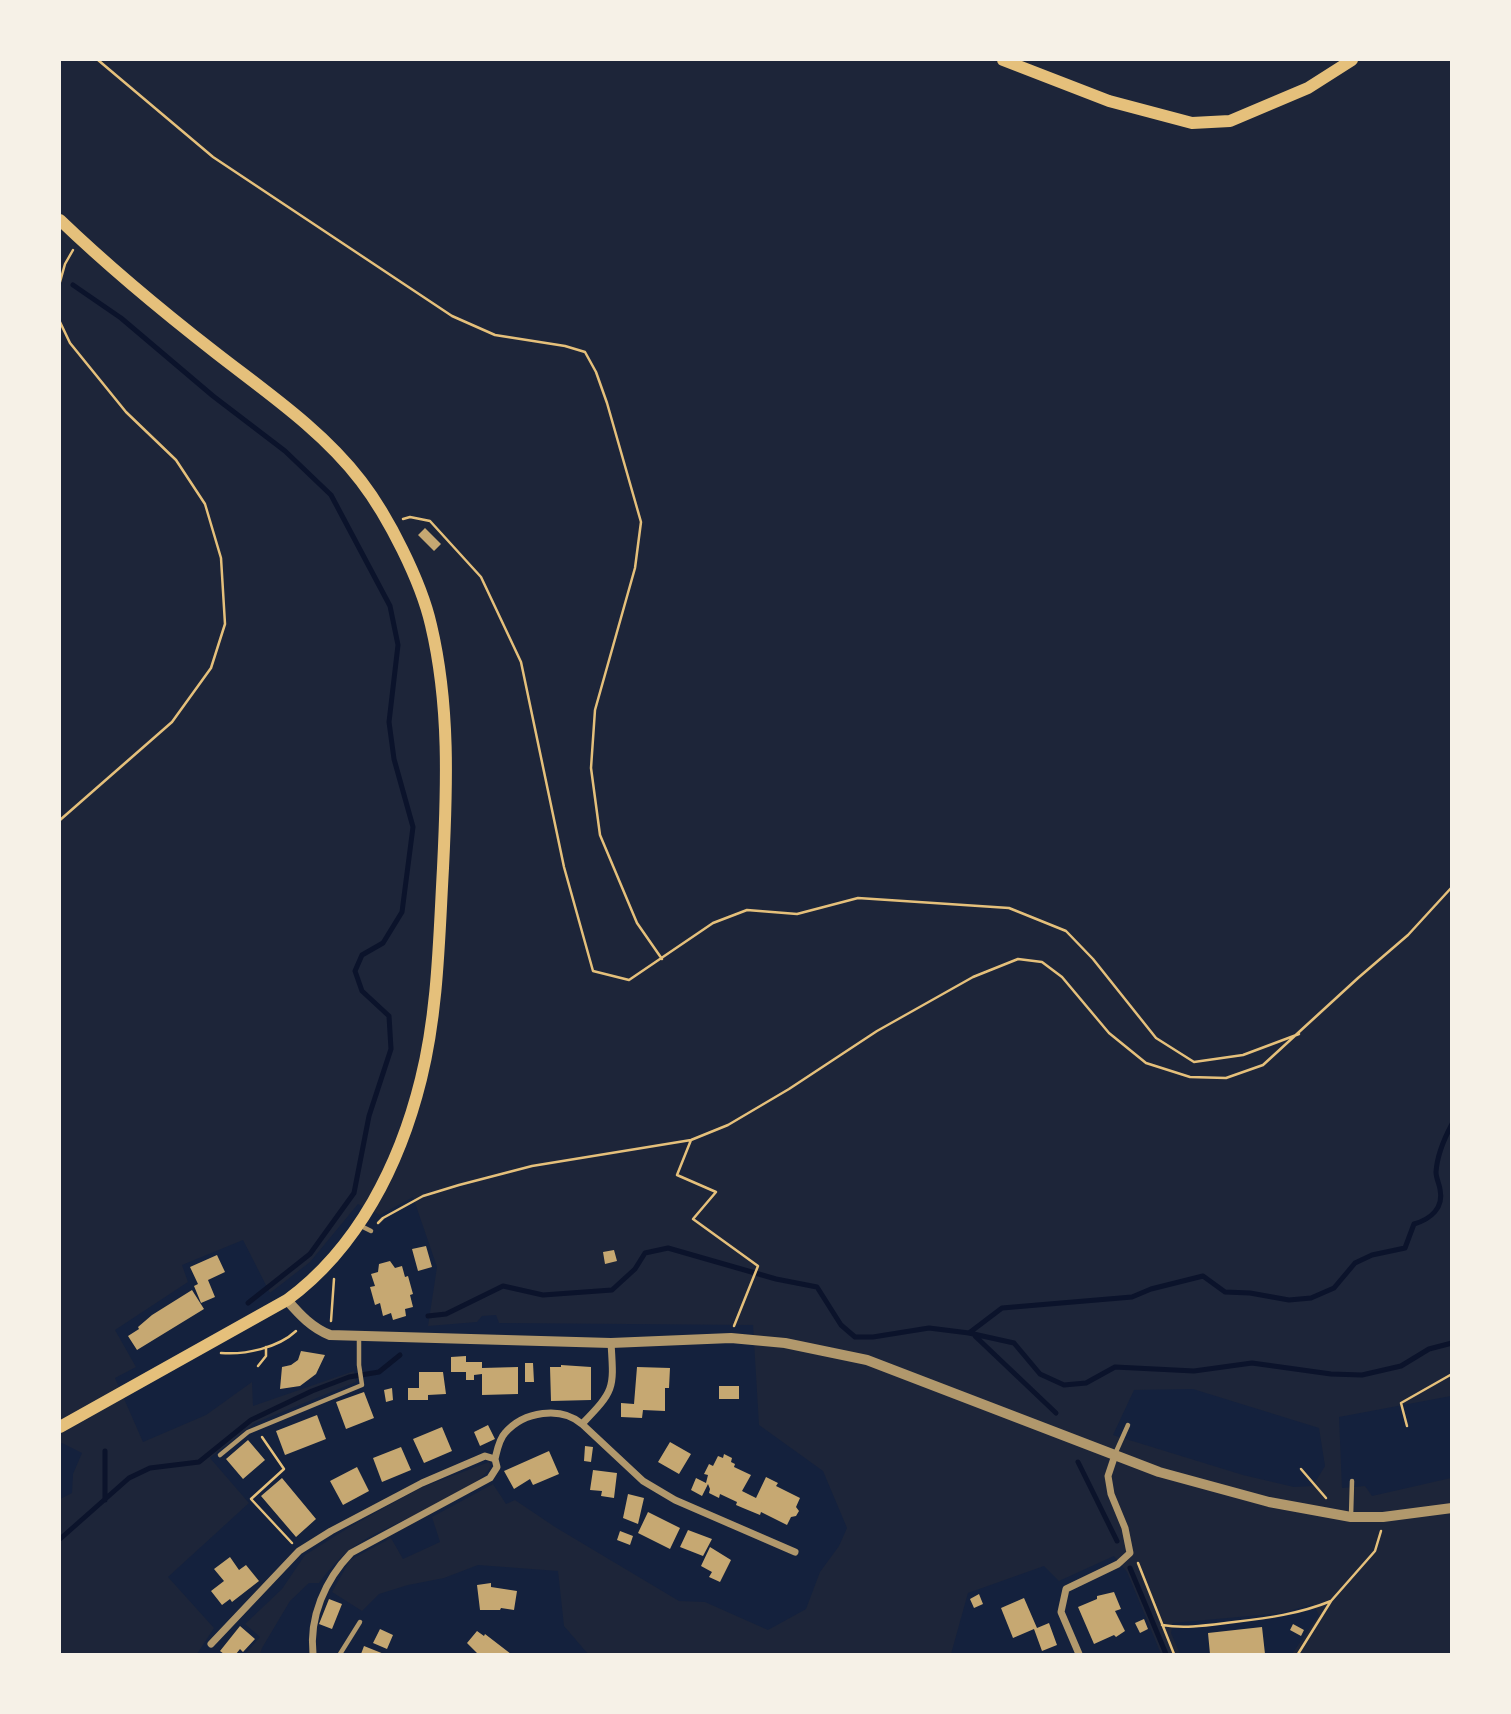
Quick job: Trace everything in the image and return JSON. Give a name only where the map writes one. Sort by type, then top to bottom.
[{"type":"main road","points":[[1003,60],[1110,101],[1192,123],[1230,121],[1308,88],[1352,60]]},
{"type":"main road","points":[[60,220],[160,309],[321,437],[360,480],[388,524],[413,575],[430,621],[441,677],[446,734],[445,816],[433,1010],[422,1077],[399,1146],[366,1228],[320,1274],[287,1300],[60,1427]]},
{"type":"street","points":[[287,1300],[317,1329],[330,1335],[359,1338],[611,1343],[731,1338],[785,1343],[867,1360],[1159,1472],[1269,1502],[1350,1517],[1383,1517],[1451,1508]]},
{"type":"street","points":[[582,1423],[603,1402],[611,1388],[611,1343]]},
{"type":"street","points":[[313,1654],[313,1627],[327,1584],[335,1569],[351,1553],[490,1478],[497,1467],[495,1459],[503,1434],[522,1420],[547,1412],[571,1415],[643,1481],[675,1500],[795,1552]]},
{"type":"street","points":[[1079,1654],[1061,1612],[1066,1589],[1118,1564],[1130,1553],[1108,1476],[1115,1455]]},
{"type":"street","points":[[211,1644],[299,1551],[422,1483],[485,1456],[495,1459]]},
{"type":"lane","points":[[220,1455],[248,1432],[362,1385],[359,1338]]},
{"type":"lane","points":[[1115,1455],[1128,1425]]},
{"type":"lane","points":[[1350,1517],[1352,1481]]},
{"type":"lane","points":[[340,1654],[360,1622]]},
{"type":"path","points":[[98,60],[213,158],[452,316],[495,335],[565,346],[585,352],[596,372],[607,403],[641,522],[635,568],[595,710],[591,768],[600,835],[637,923],[662,959]]},
{"type":"path","points":[[60,282],[65,264],[80,239]]},
{"type":"path","points":[[60,322],[70,343],[126,412],[176,460],[205,504],[221,558],[225,624],[211,668],[172,722],[60,820]]},
{"type":"path","points":[[388,524],[410,517],[430,521],[481,577],[522,662],[564,867],[593,971],[629,980],[713,923],[747,910],[797,914],[858,898],[1009,908],[1066,931],[1156,1038],[1194,1062],[1243,1055],[1298,1034]]},
{"type":"path","points":[[366,1228],[423,1196],[459,1185],[532,1166],[691,1140],[728,1125],[789,1089],[877,1031],[961,984],[1018,959],[1042,962],[1062,977],[1109,1033],[1146,1063],[1190,1077],[1226,1078],[1263,1065],[1408,935],[1451,887]]},
{"type":"path","points":[[691,1140],[677,1175],[716,1192],[693,1219],[758,1266],[731,1338]]},
{"type":"path","points":[[327,1265],[335,1271],[330,1335]]},
{"type":"path","points":[[213,1342],[222,1354],[267,1347],[285,1341],[307,1322]]},
{"type":"path","points":[[258,1366],[266,1356],[267,1347]]},
{"type":"path","points":[[1407,1426],[1401,1403],[1451,1374]]},
{"type":"path","points":[[257,1429],[284,1469],[251,1499],[299,1551]]},
{"type":"path","points":[[1301,1469],[1328,1501],[1330,1513]]},
{"type":"path","points":[[1298,1654],[1331,1601],[1375,1551],[1380,1539],[1383,1517]]},
{"type":"path","points":[[1130,1553],[1136,1559],[1174,1654]]},
{"type":"path","points":[[1162,1625],[1181,1628],[1283,1616],[1307,1611],[1331,1601]]},
{"type":"shaded area","points":[[60,60],[1451,60],[1451,1396],[1339,1417],[1342,1488],[1365,1486],[1372,1496],[1451,1478],[1451,1654],[1292,1654],[1319,1615],[1313,1604],[1282,1613],[1173,1623],[1171,1633],[1180,1654],[1161,1654],[1127,1572],[1114,1556],[1059,1581],[1044,1566],[968,1593],[951,1654],[588,1654],[564,1626],[558,1571],[478,1565],[444,1578],[379,1594],[362,1611],[332,1592],[350,1560],[391,1538],[403,1559],[440,1542],[432,1517],[493,1484],[506,1504],[515,1500],[679,1601],[705,1602],[768,1630],[806,1609],[820,1572],[839,1546],[847,1528],[823,1471],[759,1425],[753,1325],[499,1323],[496,1315],[482,1316],[477,1322],[428,1326],[437,1267],[413,1197],[380,1215],[358,1204],[310,1262],[270,1293],[243,1240],[182,1265],[188,1282],[115,1330],[136,1367],[115,1378],[143,1442],[206,1415],[252,1382],[253,1406],[354,1371],[356,1382],[255,1423],[210,1458],[249,1503],[168,1577],[214,1628],[197,1654],[60,1654],[60,1499],[72,1493],[73,1474],[82,1453],[60,1444]],"holes":[[[1193,1389],[1319,1428],[1325,1466],[1312,1486],[1294,1487],[1243,1475],[1113,1435],[1134,1390]]]},
{"type":"shaded area","points":[[489,1462],[491,1466],[483,1476],[452,1497],[374,1535],[349,1551],[319,1583],[309,1583],[290,1601],[260,1654],[245,1654],[260,1637],[245,1624],[282,1589],[305,1555],[420,1488]]},
{"type":"building","points":[[425,528],[441,544],[434,551],[418,535]]},
{"type":"building","points":[[426,1246],[432,1267],[418,1271],[412,1249]]},
{"type":"building","points":[[614,1250],[617,1261],[605,1264],[603,1252]]},
{"type":"building","points":[[217,1255],[225,1272],[208,1280],[215,1297],[201,1303],[194,1286],[198,1284],[190,1267]]},
{"type":"building","points":[[390,1261],[395,1268],[402,1266],[413,1294],[410,1295],[413,1307],[405,1309],[406,1316],[393,1320],[391,1313],[383,1316],[380,1303],[375,1305],[370,1287],[375,1286],[371,1274],[378,1272],[379,1264]]},
{"type":"building","points":[[192,1290],[204,1309],[137,1350],[128,1336],[152,1315]]},
{"type":"building","points":[[301,1351],[325,1355],[316,1374],[300,1386],[280,1389],[282,1367],[298,1360]]},
{"type":"building","points":[[466,1356],[466,1362],[482,1362],[482,1368],[518,1367],[518,1394],[482,1395],[482,1374],[474,1375],[474,1380],[466,1380],[466,1372],[451,1372],[451,1357]]},
{"type":"building","points":[[525,1363],[533,1363],[534,1382],[525,1382]]},
{"type":"building","points":[[550,1367],[591,1367],[591,1400],[551,1401]]},
{"type":"building","points":[[637,1367],[670,1368],[669,1388],[665,1388],[665,1411],[643,1410],[642,1418],[621,1417],[621,1403],[634,1404]]},
{"type":"building","points":[[419,1372],[443,1372],[446,1394],[428,1395],[428,1400],[408,1400],[408,1388],[419,1388]]},
{"type":"building","points":[[719,1386],[739,1386],[739,1399],[719,1399]]},
{"type":"building","points":[[392,1388],[393,1400],[386,1402],[384,1390]]},
{"type":"building","points":[[364,1392],[374,1418],[346,1429],[336,1402]]},
{"type":"building","points":[[317,1415],[326,1439],[285,1455],[276,1431]]},
{"type":"building","points":[[488,1425],[495,1439],[480,1446],[474,1432]]},
{"type":"building","points":[[442,1427],[452,1451],[424,1463],[413,1439]]},
{"type":"building","points":[[248,1440],[265,1460],[243,1479],[226,1459]]},
{"type":"building","points":[[670,1442],[691,1454],[679,1474],[658,1462]]},
{"type":"building","points":[[585,1446],[593,1447],[591,1462],[584,1461]]},
{"type":"building","points":[[401,1447],[411,1470],[382,1482],[373,1458]]},
{"type":"building","points":[[549,1451],[559,1474],[533,1485],[530,1479],[514,1489],[504,1471]]},
{"type":"building","points":[[724,1454],[732,1458],[734,1467],[751,1475],[742,1491],[756,1498],[766,1477],[778,1483],[776,1486],[800,1498],[796,1516],[791,1517],[787,1525],[761,1512],[760,1515],[736,1505],[737,1502],[720,1494],[719,1498],[709,1493],[708,1484],[702,1496],[691,1490],[696,1478],[706,1483],[708,1475],[704,1474],[709,1464],[713,1466],[718,1456],[723,1458]]},
{"type":"building","points":[[357,1467],[369,1491],[343,1505],[330,1481]]},
{"type":"building","points":[[593,1470],[617,1473],[614,1498],[601,1496],[602,1491],[590,1490]]},
{"type":"building","points":[[282,1478],[316,1519],[296,1537],[261,1496]]},
{"type":"building","points":[[628,1494],[644,1498],[638,1524],[623,1518]]},
{"type":"building","points":[[648,1512],[680,1528],[670,1549],[638,1533]]},
{"type":"building","points":[[688,1530],[712,1539],[703,1556],[680,1547]]},
{"type":"building","points":[[620,1531],[633,1536],[630,1545],[617,1540]]},
{"type":"building","points":[[710,1547],[731,1560],[720,1582],[709,1577],[712,1572],[701,1566]]},
{"type":"building","points":[[230,1557],[239,1570],[246,1565],[259,1581],[232,1602],[230,1599],[222,1605],[211,1591],[224,1581],[214,1569]]},
{"type":"building","points":[[491,1583],[491,1587],[517,1591],[514,1610],[480,1610],[477,1585]]},
{"type":"building","points":[[1114,1592],[1121,1609],[1115,1611],[1125,1631],[1094,1644],[1078,1607],[1097,1599],[1097,1596]]},
{"type":"building","points":[[979,1594],[983,1604],[974,1608],[970,1599]]},
{"type":"building","points":[[1024,1598],[1037,1628],[1049,1623],[1057,1645],[1042,1651],[1034,1629],[1013,1638],[1001,1608]]},
{"type":"building","points":[[329,1599],[342,1604],[332,1629],[319,1624]]},
{"type":"building","points":[[1144,1619],[1148,1629],[1140,1633],[1135,1623]]},
{"type":"building","points":[[1293,1624],[1304,1630],[1301,1636],[1290,1630]]},
{"type":"building","points":[[240,1626],[255,1639],[243,1652],[240,1649],[236,1654],[224,1654],[220,1651]]},
{"type":"building","points":[[1262,1627],[1265,1654],[1210,1654],[1208,1633]]},
{"type":"building","points":[[380,1629],[393,1635],[387,1649],[373,1643]]},
{"type":"building","points":[[477,1631],[511,1654],[478,1654],[467,1643]]},
{"type":"building","points":[[364,1646],[384,1654],[361,1654]]},
{"type":"waterway","points":[[73,285],[121,318],[213,396],[285,451],[331,495],[390,606],[398,645],[389,722],[394,759],[413,827],[402,912],[383,943],[362,955],[355,971],[362,991],[389,1016],[391,1049],[369,1116],[354,1193],[310,1254],[248,1303]]},
{"type":"waterway","points":[[969,1333],[1002,1308],[1132,1297],[1151,1289],[1203,1276],[1225,1292],[1250,1293],[1289,1300],[1311,1298],[1334,1288],[1355,1263],[1372,1255],[1405,1248],[1414,1224],[1435,1212],[1441,1196],[1436,1174],[1438,1160],[1452,1124]]},
{"type":"waterway","points":[[428,1316],[446,1314],[503,1286],[543,1295],[612,1290],[635,1269],[645,1253],[668,1248],[776,1279],[817,1287],[841,1325],[855,1337],[873,1337],[929,1328],[1014,1343],[1040,1374],[1064,1385],[1086,1383],[1115,1367],[1194,1371],[1252,1363],[1331,1374],[1362,1375],[1401,1366],[1429,1349],[1452,1343]]},
{"type":"waterway","points":[[975,1336],[1056,1413]]},
{"type":"waterway","points":[[60,1539],[129,1478],[150,1468],[199,1462],[251,1420],[349,1377],[379,1372],[400,1355]]},
{"type":"waterway","points":[[105,1451],[105,1500]]},
{"type":"waterway","points":[[1078,1462],[1117,1541]]},
{"type":"waterway","points":[[1130,1568],[1166,1654]]}]
